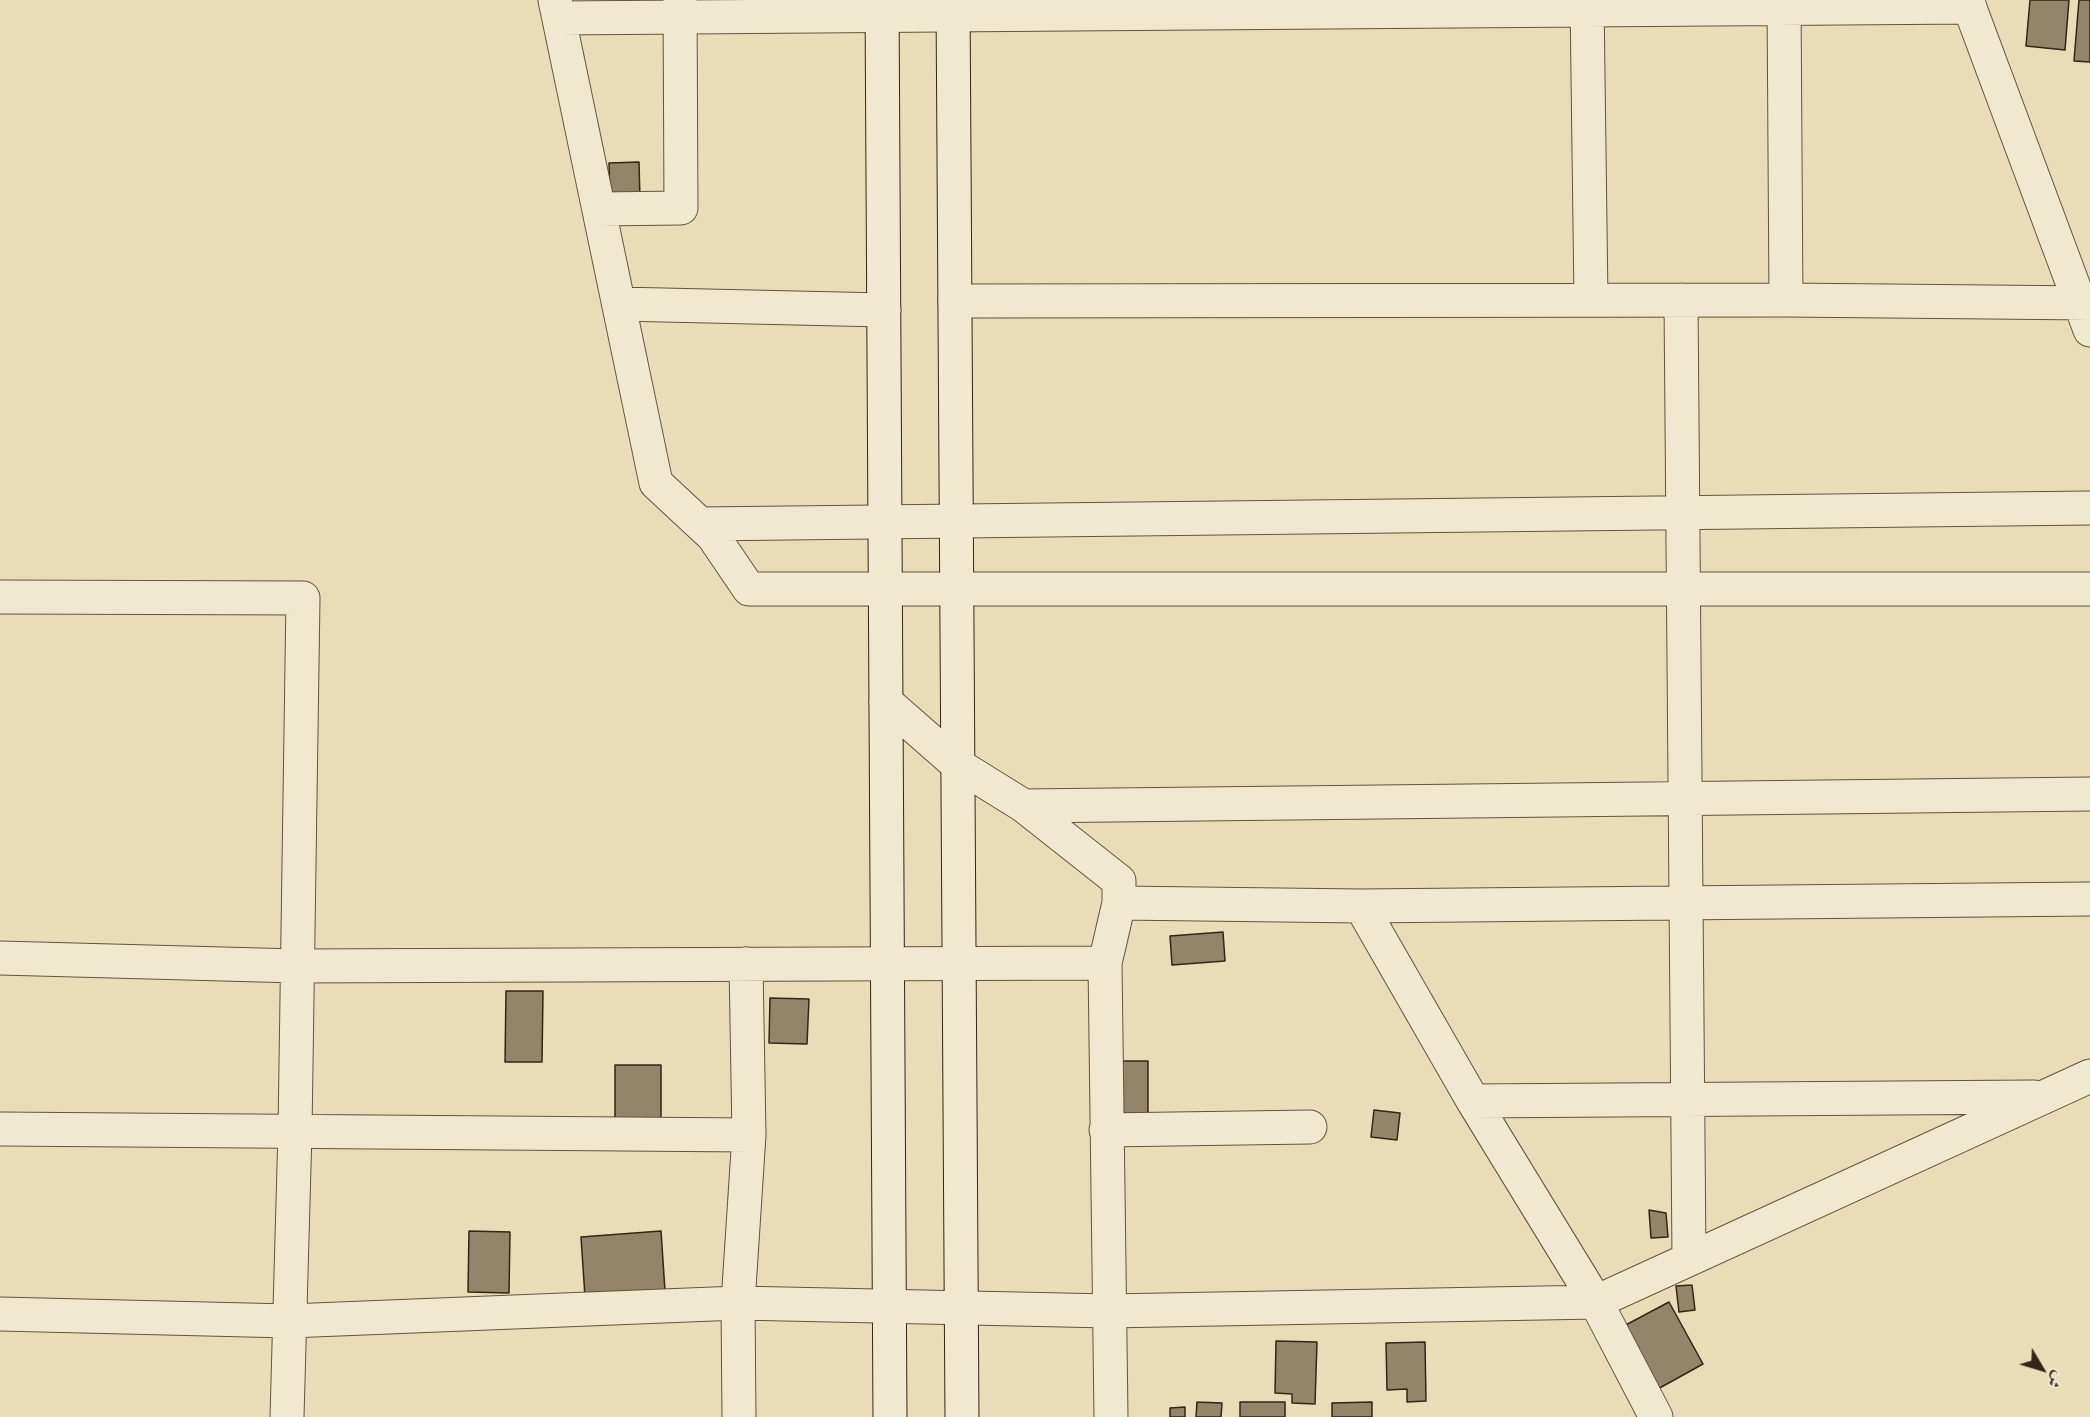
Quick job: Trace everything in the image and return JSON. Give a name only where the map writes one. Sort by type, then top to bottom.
[{"type":"street","points":[[955,301],[1786,300],[2087,312],[1969,3],[557,9],[656,483],[713,536],[749,589],[2090,589]]},
{"type":"street","points":[[1784,4],[1786,300]]},
{"type":"street","points":[[1587,5],[1591,300]]},
{"type":"street","points":[[882,8],[890,1417]]},
{"type":"street","points":[[953,8],[962,1417]]},
{"type":"street","points":[[599,209],[681,208],[680,9]]},
{"type":"street","points":[[1681,300],[1689,1258]]},
{"type":"street","points":[[619,304],[884,310]]},
{"type":"street","points":[[701,524],[2090,508]]},
{"type":"street","points":[[0,597],[303,598],[295,1131],[287,1417]]},
{"type":"street","points":[[886,702],[958,765],[1024,806],[1119,881],[1119,903],[1105,963],[1111,1417]]},
{"type":"street","points":[[1024,806],[2090,794]]},
{"type":"street","points":[[1119,903],[1361,906],[2090,899]]},
{"type":"street","points":[[1361,906],[1473,1101],[1596,1302],[1656,1417]]},
{"type":"street","points":[[0,958],[297,966],[1105,963]]},
{"type":"street","points":[[739,1417],[738,1303],[749,1135],[746,964]]},
{"type":"street","points":[[0,1314],[289,1321],[738,1303],[1109,1311],[1596,1302],[2090,1076]]},
{"type":"street","points":[[1473,1101],[2045,1096]]},
{"type":"street","points":[[1106,1130],[1310,1127]]},
{"type":"street","points":[[0,1129],[749,1135]]},
{"type":"building","points":[[2030,0],[2069,0],[2065,50],[2026,46]]},
{"type":"building","points":[[2079,0],[2090,0],[2090,62],[2074,61]]},
{"type":"building","points":[[639,162],[640,200],[610,200],[609,163]]},
{"type":"building","points":[[1223,932],[1225,961],[1172,965],[1170,936]]},
{"type":"building","points":[[506,991],[543,991],[542,1062],[505,1062]]},
{"type":"building","points":[[770,998],[809,999],[807,1044],[769,1043]]},
{"type":"building","points":[[1118,1061],[1148,1061],[1148,1119],[1118,1119]]},
{"type":"building","points":[[615,1065],[661,1065],[661,1125],[615,1125]]},
{"type":"building","points":[[1374,1110],[1400,1113],[1397,1140],[1371,1137]]},
{"type":"building","points":[[1649,1210],[1666,1213],[1668,1237],[1651,1238]]},
{"type":"building","points":[[469,1231],[510,1232],[509,1293],[468,1292]]},
{"type":"building","points":[[661,1231],[665,1291],[585,1297],[581,1237]]},
{"type":"building","points":[[1692,1285],[1695,1310],[1679,1312],[1676,1286]]},
{"type":"building","points":[[1669,1302],[1703,1364],[1656,1390],[1622,1327]]},
{"type":"building","points":[[1276,1341],[1317,1342],[1315,1404],[1292,1403],[1292,1394],[1275,1393]]},
{"type":"building","points":[[1425,1342],[1426,1401],[1407,1402],[1407,1389],[1387,1390],[1386,1343]]},
{"type":"building","points":[[1197,1402],[1222,1403],[1221,1417],[1196,1417]]},
{"type":"building","points":[[1240,1402],[1285,1402],[1285,1417],[1240,1417]]},
{"type":"building","points":[[1372,1402],[1372,1417],[1332,1417],[1332,1403]]},
{"type":"building","points":[[1185,1407],[1185,1417],[1170,1417],[1170,1408]]}]
